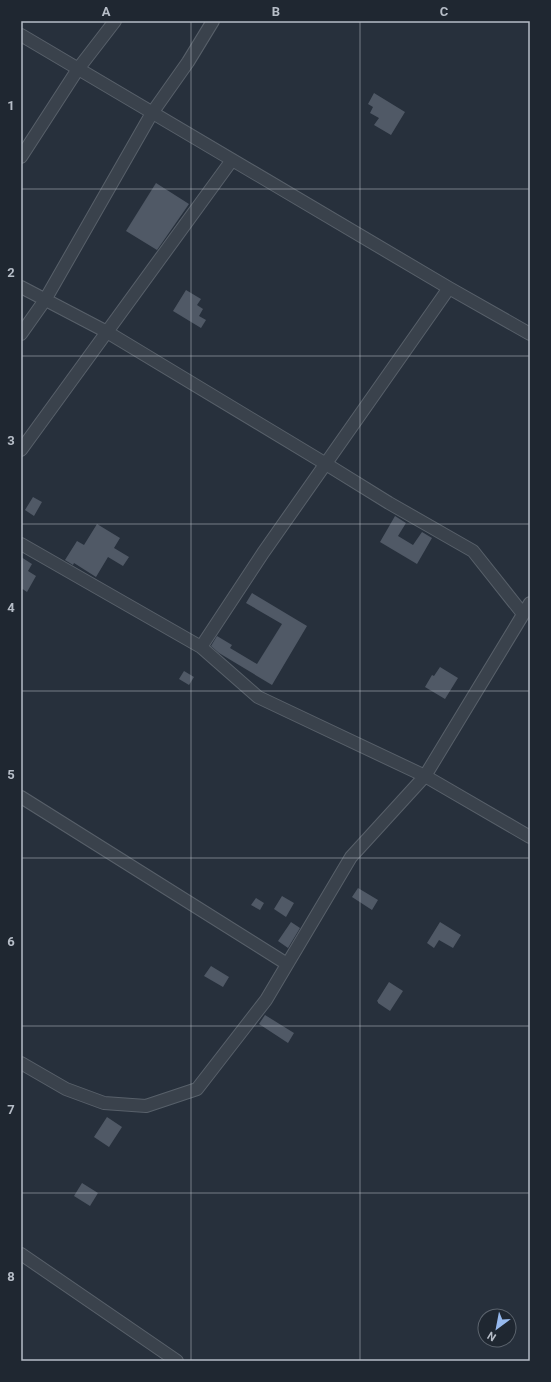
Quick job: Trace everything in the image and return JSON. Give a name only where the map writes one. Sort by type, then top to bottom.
[{"type":"street","points":[[21,157],[78,69],[116,21]]},
{"type":"street","points":[[21,334],[45,300],[152,113],[188,62],[213,21]]},
{"type":"street","points":[[21,35],[448,288],[530,334]]},
{"type":"street","points":[[21,450],[232,160]]},
{"type":"street","points":[[21,287],[106,332],[389,503],[473,551],[523,614]]},
{"type":"street","points":[[201,647],[263,553],[448,288]]},
{"type":"street","points":[[21,544],[201,647],[258,697],[425,776],[530,837]]},
{"type":"street","points":[[21,1063],[66,1089],[104,1103],[146,1106],[197,1089],[266,1000],[351,857],[425,776],[530,603]]},
{"type":"street","points":[[21,797],[287,964]]},
{"type":"street","points":[[21,1254],[177,1361]]},
{"type":"building","points":[[374,93],[405,112],[391,135],[374,125],[379,118],[370,113],[373,107],[368,104]]},
{"type":"building","points":[[156,183],[189,204],[157,250],[126,231]]},
{"type":"building","points":[[186,290],[201,299],[197,305],[203,309],[199,316],[206,320],[201,328],[173,311]]},
{"type":"building","points":[[33,497],[42,502],[34,516],[25,510]]},
{"type":"building","points":[[395,516],[406,523],[398,536],[413,545],[422,532],[432,538],[417,564],[380,542]]},
{"type":"building","points":[[97,524],[120,538],[114,548],[129,557],[123,566],[108,557],[96,577],[74,563],[73,565],[65,560],[77,541],[84,545]]},
{"type":"building","points":[[21,557],[32,564],[28,571],[36,576],[27,592],[21,588]]},
{"type":"building","points":[[252,593],[307,626],[272,685],[219,653],[211,646],[217,636],[232,645],[230,648],[257,664],[282,624],[246,603]]},
{"type":"building","points":[[440,667],[458,678],[445,699],[425,687],[432,675],[434,676]]},
{"type":"building","points":[[184,671],[194,677],[189,685],[179,679]]},
{"type":"building","points":[[358,888],[378,900],[372,910],[352,897]]},
{"type":"building","points":[[282,896],[294,903],[286,917],[274,909]]},
{"type":"building","points":[[256,898],[264,903],[260,910],[251,905]]},
{"type":"building","points":[[291,922],[300,928],[288,948],[278,941]]},
{"type":"building","points":[[440,922],[461,935],[453,948],[439,940],[434,948],[427,943]]},
{"type":"building","points":[[211,966],[229,977],[223,987],[204,976]]},
{"type":"building","points":[[389,982],[403,991],[390,1011],[377,1001]]},
{"type":"building","points":[[265,1015],[294,1033],[288,1043],[259,1024]]},
{"type":"building","points":[[107,1117],[122,1127],[109,1147],[94,1137]]},
{"type":"building","points":[[82,1183],[98,1193],[90,1206],[74,1196]]}]
